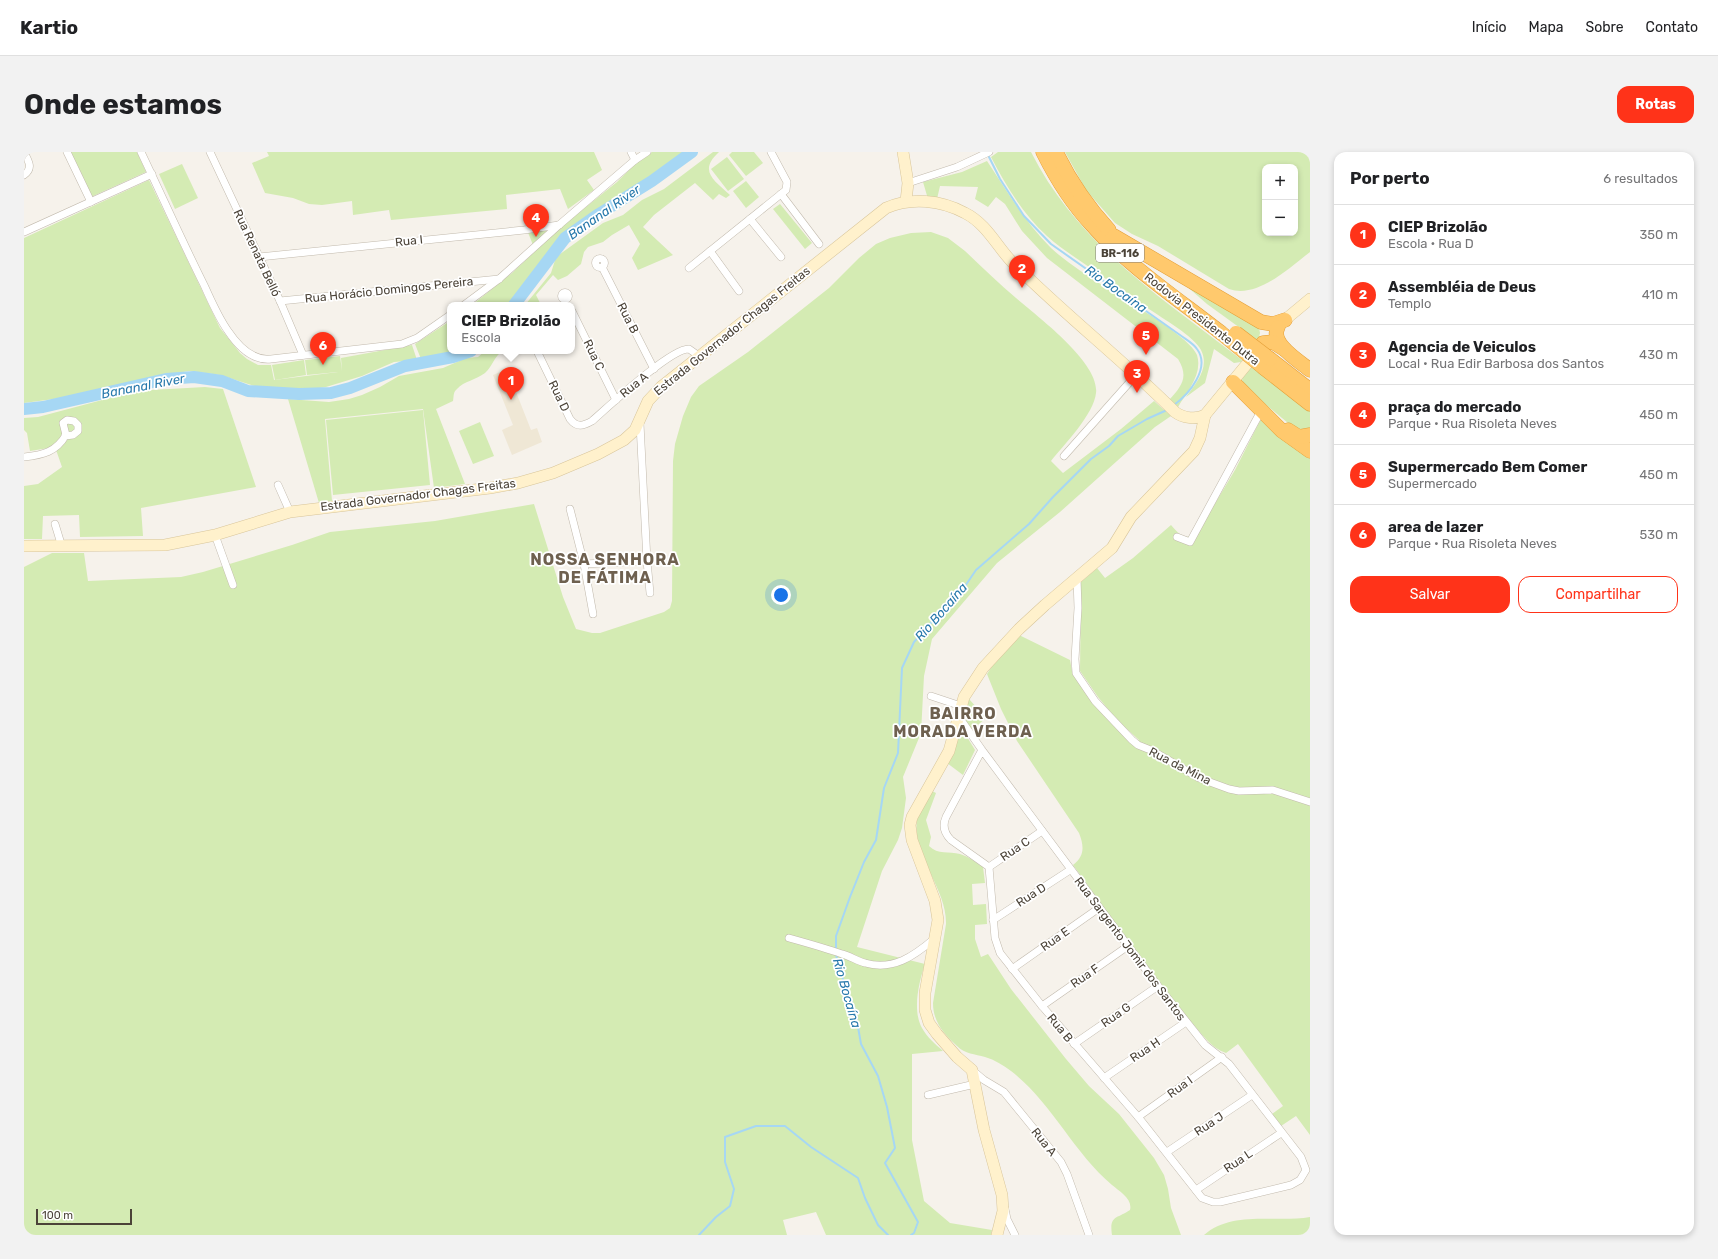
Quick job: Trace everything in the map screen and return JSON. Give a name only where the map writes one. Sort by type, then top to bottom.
[{"type":"highway","name":"Rodovia Presidente Dutra","points":[[1043,152],[1062,187],[1092,226],[1118,251],[1223,329],[1304,392],[1310,405]]},
{"type":"highway","name":"Rodovia Presidente Dutra","points":[[1056,152],[1068,176],[1082,197],[1114,236],[1223,329]]},
{"type":"highway","points":[[1114,236],[1261,322],[1269,329],[1265,341],[1273,342],[1286,350]]},
{"type":"highway","points":[[1261,322],[1272,324],[1282,323],[1276,337],[1281,346],[1310,370]]},
{"type":"highway","points":[[1233,382],[1289,437],[1310,451]]},
{"type":"highway","points":[[1262,412],[1294,435],[1304,437],[1310,435]]},
{"type":"main road","points":[[903,152],[908,183],[906,201]]},
{"type":"main road","name":"Estrada Governador Chagas Freitas","points":[[24,546],[62,547],[165,545],[215,535],[290,512],[490,488],[530,480],[553,473],[619,444],[633,433],[646,404],[655,392],[699,356],[823,248],[886,208],[906,201],[919,201],[944,205],[959,210],[974,218],[985,228],[1012,262],[1175,412],[1181,416],[1189,418],[1198,417],[1205,414]]},
{"type":"main road","points":[[1000,1234],[1004,1204],[984,1130],[972,1070],[957,1057],[937,1034],[927,1017],[925,993],[938,925],[936,907],[911,834],[910,825],[913,814],[949,751],[960,711],[969,686],[990,660],[1045,605],[1112,548],[1121,536],[1131,517],[1194,451],[1200,438],[1205,414],[1233,382],[1265,341],[1282,323],[1310,299]]},
{"type":"street","points":[[24,152],[30,167],[28,172],[24,175]]},
{"type":"street","points":[[67,152],[91,202]]},
{"type":"street","points":[[141,152],[184,246],[228,332],[246,350],[259,359],[402,344],[417,338],[447,317]]},
{"type":"street","name":"Rua Renata Belló","points":[[210,152],[280,301],[303,355]]},
{"type":"street","points":[[631,152],[635,160]]},
{"type":"street","points":[[468,302],[499,279],[559,225],[635,160],[647,152]]},
{"type":"street","points":[[689,268],[787,188],[788,184],[771,152]]},
{"type":"street","points":[[908,183],[957,167],[986,154]]},
{"type":"street","points":[[24,232],[152,174]]},
{"type":"street","points":[[781,194],[823,248]]},
{"type":"street","points":[[750,219],[781,257]]},
{"type":"street","name":"Rua I","points":[[259,257],[524,230],[559,225]]},
{"type":"street","points":[[710,251],[739,291]]},
{"type":"street","name":"Rua B","points":[[602,267],[654,369]]},
{"type":"street","name":"Rua Horácio Domingos Pereira","points":[[280,301],[499,279]]},
{"type":"street","name":"Rua C","points":[[575,317],[616,400]]},
{"type":"street","name":"Rua A","points":[[570,419],[575,424],[585,425],[654,369],[684,349],[691,349],[699,356]]},
{"type":"street","name":"Rua D","points":[[538,354],[570,419]]},
{"type":"street","points":[[1064,456],[1136,375]]},
{"type":"street","points":[[1177,537],[1190,542],[1262,412]]},
{"type":"street","points":[[640,420],[650,593]]},
{"type":"street","points":[[24,456],[43,454],[51,451],[65,436]]},
{"type":"street","points":[[278,484],[290,512]]},
{"type":"street","points":[[570,510],[584,564],[593,614]]},
{"type":"street","points":[[55,524],[62,547]]},
{"type":"street","points":[[215,535],[233,585]]},
{"type":"street","points":[[584,564],[647,561]]},
{"type":"street","name":"Rua da Mina","points":[[1077,578],[1078,608],[1075,659],[1076,673],[1096,701],[1125,733],[1138,745],[1153,751],[1199,778],[1239,791],[1273,790],[1310,802]]},
{"type":"street","points":[[931,696],[960,711]]},
{"type":"street","name":"Rua Sargento Jomir dos Santos","points":[[960,711],[982,750],[1070,870],[1186,1022],[1208,1048],[1222,1057],[1229,1064],[1302,1160],[1306,1168],[1305,1174]]},
{"type":"street","points":[[982,750],[946,817],[944,826],[946,832],[952,840],[989,867]]},
{"type":"street","name":"Rua C","points":[[989,867],[1042,831]]},
{"type":"street","name":"Rua B","points":[[989,867],[993,920],[997,948],[1042,1006],[1167,1152],[1196,1190],[1205,1199],[1213,1202],[1220,1202],[1291,1185],[1300,1180],[1305,1174]]},
{"type":"street","name":"Rua D","points":[[993,920],[1070,870]]},
{"type":"street","name":"Rua E","points":[[1012,969],[1099,908]]},
{"type":"street","points":[[789,938],[844,954],[864,963],[890,964],[909,959],[936,937]]},
{"type":"street","name":"Rua F","points":[[1042,1006],[1128,946]]},
{"type":"street","name":"Rua G","points":[[1074,1044],[1158,986]]},
{"type":"street","name":"Rua H","points":[[1104,1078],[1186,1022]]},
{"type":"street","name":"Rua I","points":[[1138,1118],[1222,1057]]},
{"type":"street","name":"Rua A","points":[[972,1070],[1007,1095],[1061,1162],[1089,1235]]},
{"type":"street","points":[[928,1094],[975,1084]]},
{"type":"street","points":[[977,1096],[984,1088],[994,1086]]},
{"type":"street","name":"Rua J","points":[[1167,1152],[1252,1095]]},
{"type":"street","name":"Rua L","points":[[1196,1190],[1281,1133]]},
{"type":"street","points":[[1004,1204],[1007,1219],[1015,1235]]},
{"type":"shaded area","points":[[507,369],[531,430],[537,428],[542,442],[512,455],[502,430],[513,425],[493,375]]},
{"type":"green space","points":[[70,152],[137,152],[146,172],[91,197]]},
{"type":"green space","points":[[267,152],[594,152],[602,170],[587,180],[594,190],[568,209],[560,189],[506,195],[507,209],[391,220],[389,210],[353,215],[352,201],[322,205],[309,204],[293,198],[265,193],[252,163],[269,156]]},
{"type":"green space","points":[[652,152],[691,152],[658,176],[585,221],[563,238],[514,302],[476,302],[512,273],[561,227],[617,182],[636,163]]},
{"type":"green space","points":[[713,152],[719,152],[713,159],[709,170],[714,180],[730,195],[726,198],[719,194],[713,200],[695,183],[654,215],[643,227],[673,255],[638,270],[632,258],[640,244],[629,225],[603,242],[588,247],[584,252],[581,264],[567,276],[558,280],[553,275],[536,295],[540,302],[527,302],[551,273],[556,257],[603,223],[623,215],[642,200],[664,189]]},
{"type":"green space","points":[[732,152],[754,152],[763,163],[746,176],[729,155]]},
{"type":"green space","points":[[998,152],[1031,152],[1050,185],[1073,215],[1097,242],[1124,268],[1242,360],[1241,362],[1234,363],[1214,349],[1205,383],[1186,397],[1198,381],[1203,369],[1203,357],[1198,345],[1178,328],[1047,236],[1023,209],[1003,178],[991,157]]},
{"type":"green space","points":[[1065,152],[1310,152],[1310,252],[1283,273],[1251,290],[1240,291],[1229,289],[1158,246],[1132,234],[1115,223],[1086,190]]},
{"type":"green space","points":[[727,157],[744,179],[728,191],[711,169]]},
{"type":"green space","points":[[987,161],[1033,228],[1051,248],[1082,272],[1169,328],[1192,347],[1197,355],[1198,369],[1190,389],[1178,407],[1169,400],[1182,381],[1183,371],[1178,359],[1047,258],[1022,231],[1005,204],[996,197],[988,207],[975,199],[978,187],[940,186],[937,199],[928,199],[923,182],[962,172]]},
{"type":"green space","points":[[182,164],[198,198],[175,209],[159,174]]},
{"type":"green space","points":[[149,180],[220,328],[240,353],[247,359],[258,365],[271,365],[274,380],[338,372],[307,375],[305,360],[340,356],[342,371],[341,358],[412,345],[417,360],[394,362],[362,376],[326,387],[313,389],[287,391],[264,389],[220,375],[190,371],[155,376],[69,397],[24,403],[24,238]]},
{"type":"green space","points":[[746,181],[759,197],[746,208],[733,191]]},
{"type":"green space","points":[[780,204],[812,243],[805,249],[773,209]]},
{"type":"green space","points":[[552,228],[533,245],[527,230]]},
{"type":"green space","points":[[931,232],[948,238],[965,251],[1003,287],[1066,341],[1088,368],[1095,381],[1096,393],[1094,401],[1078,429],[1051,461],[1063,473],[1121,429],[1154,401],[1171,416],[1155,427],[1060,512],[997,563],[932,639],[924,676],[921,733],[903,777],[906,798],[902,828],[898,840],[882,871],[857,947],[925,964],[918,996],[917,1013],[922,1028],[926,1034],[943,1051],[912,1054],[912,1140],[924,1201],[950,1223],[992,1230],[991,1235],[826,1235],[816,1212],[783,1220],[787,1235],[24,1235],[24,567],[52,553],[84,553],[88,581],[181,577],[203,572],[330,532],[435,521],[534,504],[563,597],[576,629],[592,633],[600,633],[664,612],[670,608],[672,601],[673,461],[675,444],[683,416],[691,397],[699,386],[748,352],[829,288],[859,258],[876,244],[890,238],[911,233]]},
{"type":"green space","points":[[1175,276],[1259,328],[1260,333],[1258,341],[1207,304]]},
{"type":"green space","points":[[447,323],[447,354],[421,359],[415,344]]},
{"type":"green space","points":[[482,354],[499,354],[485,373],[463,384],[456,390],[453,401],[436,409],[465,484],[434,488],[423,409],[325,419],[332,501],[319,503],[288,399],[329,402],[349,399],[380,387],[399,376],[443,368],[466,358],[478,357]]},
{"type":"green space","points":[[304,360],[306,375],[275,380],[272,365]]},
{"type":"green space","points":[[1251,365],[1310,411],[1310,429],[1304,431],[1294,428],[1246,388],[1242,379]]},
{"type":"green space","points":[[205,387],[223,389],[256,487],[141,508],[143,536],[80,537],[79,515],[43,516],[42,539],[24,539],[24,486],[38,484],[62,467],[55,447],[30,451],[27,433],[24,430],[24,418],[38,417],[121,395],[151,390]]},
{"type":"green space","points":[[423,410],[430,485],[333,495],[326,420]]},
{"type":"green space","points":[[1262,417],[1310,456],[1310,1135],[1296,1116],[1281,1126],[1272,1114],[1283,1106],[1238,1044],[1226,1053],[1216,1048],[1203,1036],[1146,965],[1073,865],[1080,858],[1082,850],[1082,842],[1079,833],[1017,741],[1001,709],[987,674],[994,663],[1019,635],[1070,660],[1072,671],[1134,744],[1139,740],[1118,721],[1098,697],[1080,671],[1081,582],[1097,568],[1105,578],[1133,558],[1171,525],[1183,536],[1190,537],[1198,532],[1235,470]]},
{"type":"green space","points":[[480,422],[494,456],[473,464],[459,431]]},
{"type":"green space","points":[[969,699],[986,718],[972,730],[963,716],[965,703]]},
{"type":"green space","points":[[961,727],[975,750],[963,775],[947,763]]},
{"type":"green space","points":[[932,791],[936,793],[926,820],[931,837],[929,846],[936,851],[963,855],[983,867],[985,883],[972,884],[973,905],[986,904],[987,924],[975,925],[975,939],[981,957],[988,954],[1011,989],[1066,1059],[1089,1086],[1119,1114],[1154,1158],[1164,1175],[1171,1208],[1181,1235],[1112,1235],[1111,1229],[1115,1218],[1130,1210],[1127,1199],[1098,1172],[1051,1112],[1026,1084],[999,1063],[989,1058],[960,1049],[948,1037],[937,1022],[933,1010],[933,1003],[946,924],[945,910],[922,855],[916,827],[919,812]]},
{"type":"green space","points":[[1310,1217],[1310,1235],[1204,1235],[1215,1227],[1228,1222],[1255,1219]]},
{"type":"waterway","name":"Bananal River","points":[[516,302],[565,238],[599,214],[652,181],[692,152]]},
{"type":"waterway","name":"Rio Bocaína","points":[[988,155],[1000,179],[1024,216],[1051,244],[1189,341],[1197,349],[1201,356],[1200,372],[1192,387],[1174,405]]},
{"type":"waterway","name":"Bananal River","points":[[24,409],[43,407],[166,379],[194,377],[222,381],[248,391],[299,394],[331,393],[350,388],[405,366],[462,354]]},
{"type":"waterway","name":"Rio Bocaína","points":[[836,950],[836,936],[850,897],[864,862],[876,840],[884,788],[898,753],[902,668],[914,642],[937,616],[959,595],[976,570],[1029,524],[1053,497],[1091,459],[1109,446],[1118,436],[1147,419],[1167,410]]},
{"type":"waterway","name":"Rio Bocaína","points":[[836,955],[844,983],[855,1010],[861,1044],[878,1076],[887,1107],[895,1148],[885,1163],[918,1222],[914,1233],[911,1235]]},
{"type":"waterway","name":"Rio Bocaína","points":[[699,1235],[716,1217],[730,1206],[734,1189],[725,1162],[725,1137],[756,1126],[785,1126],[811,1147],[858,1178],[865,1198],[878,1225],[888,1235]]},
{"type":"place","name":"praça do mercado","points":[[536,237]]},
{"type":"place","name":"Assembléia de Deus","points":[[1022,288]]},
{"type":"place","name":"Supermercado Bem Comer","points":[[1146,355]]},
{"type":"place","name":"area de lazer","points":[[323,365]]},
{"type":"place","name":"Agencia de Veiculos","points":[[1137,393]]},
{"type":"place","name":"CIEP Brizolão","points":[[511,400]]},
{"type":"district","name":"NOSSA SENHORA DE FÁTIMA","points":[[605,568]]},
{"type":"district","name":"BAIRRO MORADA VERDA","points":[[963,722]]}]
